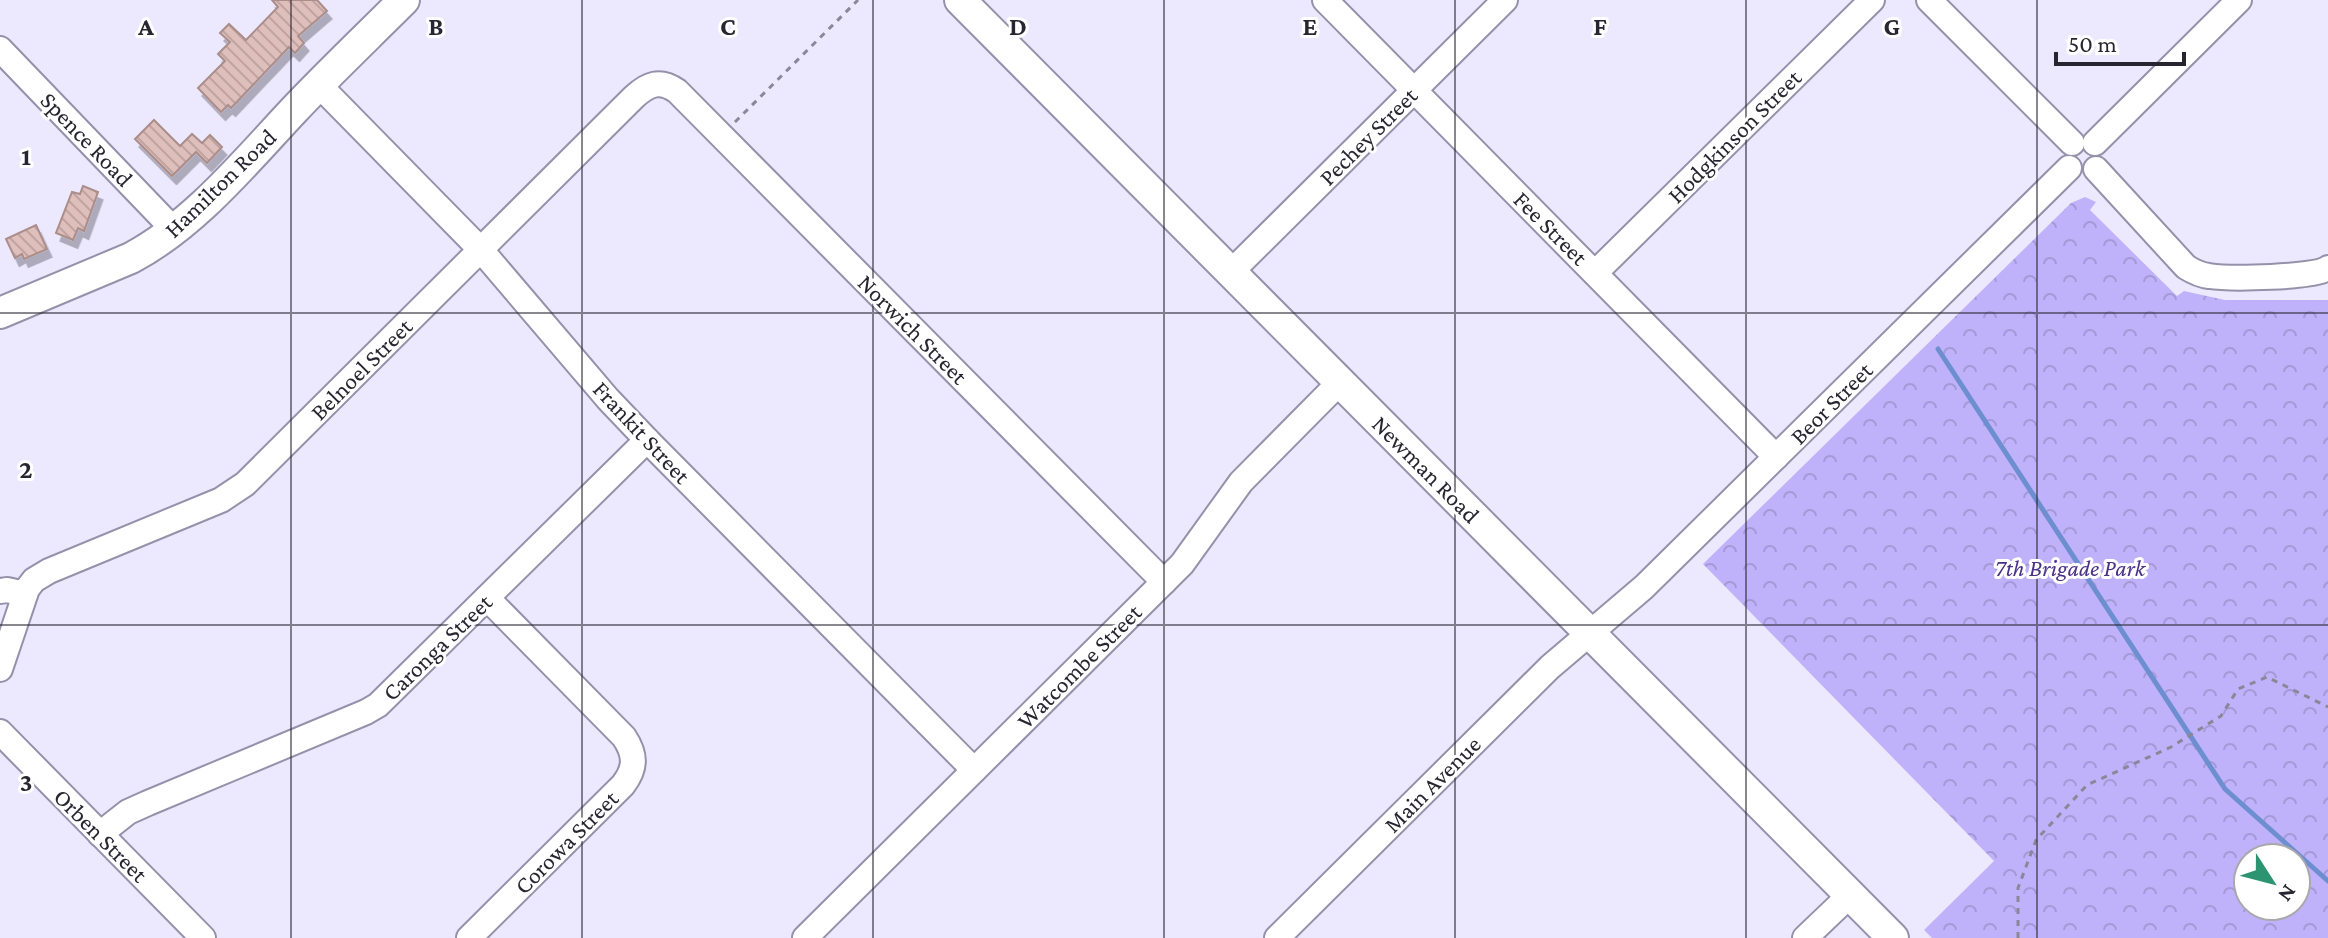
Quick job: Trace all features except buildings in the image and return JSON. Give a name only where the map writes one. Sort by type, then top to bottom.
[{"type":"main road","name":"Hamilton Road","points":[[0,313],[131,258],[174,230],[253,155],[404,0]]},
{"type":"main road","name":"Newman Road","points":[[960,0],[1893,938]]},
{"type":"street","name":"Fee Street","points":[[1325,0],[1776,457]]},
{"type":"street","name":"Pechey Street","points":[[1231,272],[1505,0]]},
{"type":"street","name":"Hodgkinson Street","points":[[1595,273],[1872,0]]},
{"type":"street","points":[[1929,0],[2083,143],[2101,153],[2096,169],[2079,175],[2069,168],[2065,152],[2083,143],[2239,0]]},
{"type":"street","name":"Spence Road","points":[[0,49],[174,230]]},
{"type":"street","name":"Norwich Street","points":[[658,83],[677,91],[1164,582]]},
{"type":"street","name":"Belnoel Street","points":[[25,594],[30,584],[44,573],[221,500],[245,484],[634,97],[658,83]]},
{"type":"street","name":"Frankit Street","points":[[319,85],[481,250],[647,440],[974,770]]},
{"type":"street","name":"Beor Street","points":[[1590,633],[1644,587],[2069,168]]},
{"type":"street","points":[[2096,169],[2186,267],[2197,274],[2213,277],[2305,275],[2328,268]]},
{"type":"street","name":"Watcombe Street","points":[[805,938],[1164,582],[1198,544],[1241,482],[1340,382]]},
{"type":"street","name":"Caronga Street","points":[[100,834],[128,812],[378,705],[647,440]]},
{"type":"street","points":[[0,591],[25,594],[0,669]]},
{"type":"street","name":"Corowa Street","points":[[469,938],[623,785],[630,776],[634,755],[624,737],[487,598]]},
{"type":"street","name":"Main Avenue","points":[[1277,938],[1550,667],[1590,633]]},
{"type":"street","name":"Orben Street","points":[[0,732],[203,938]]},
{"type":"street","points":[[1805,938],[1850,895]]},
{"type":"path","points":[[721,135],[858,0]]},
{"type":"path","points":[[2018,938],[2018,888],[2036,840],[2087,785],[2178,742],[2221,716],[2238,689],[2267,677],[2328,707]]},
{"type":"green space","name":"7th Brigade Park","points":[[2085,197],[2096,202],[2090,210],[2177,296],[2184,291],[2225,300],[2328,300],[2328,938],[1932,938],[1924,930],[1994,861],[1703,564],[2071,203]]},
{"type":"waterway","points":[[1938,349],[2225,789],[2328,881]]}]
